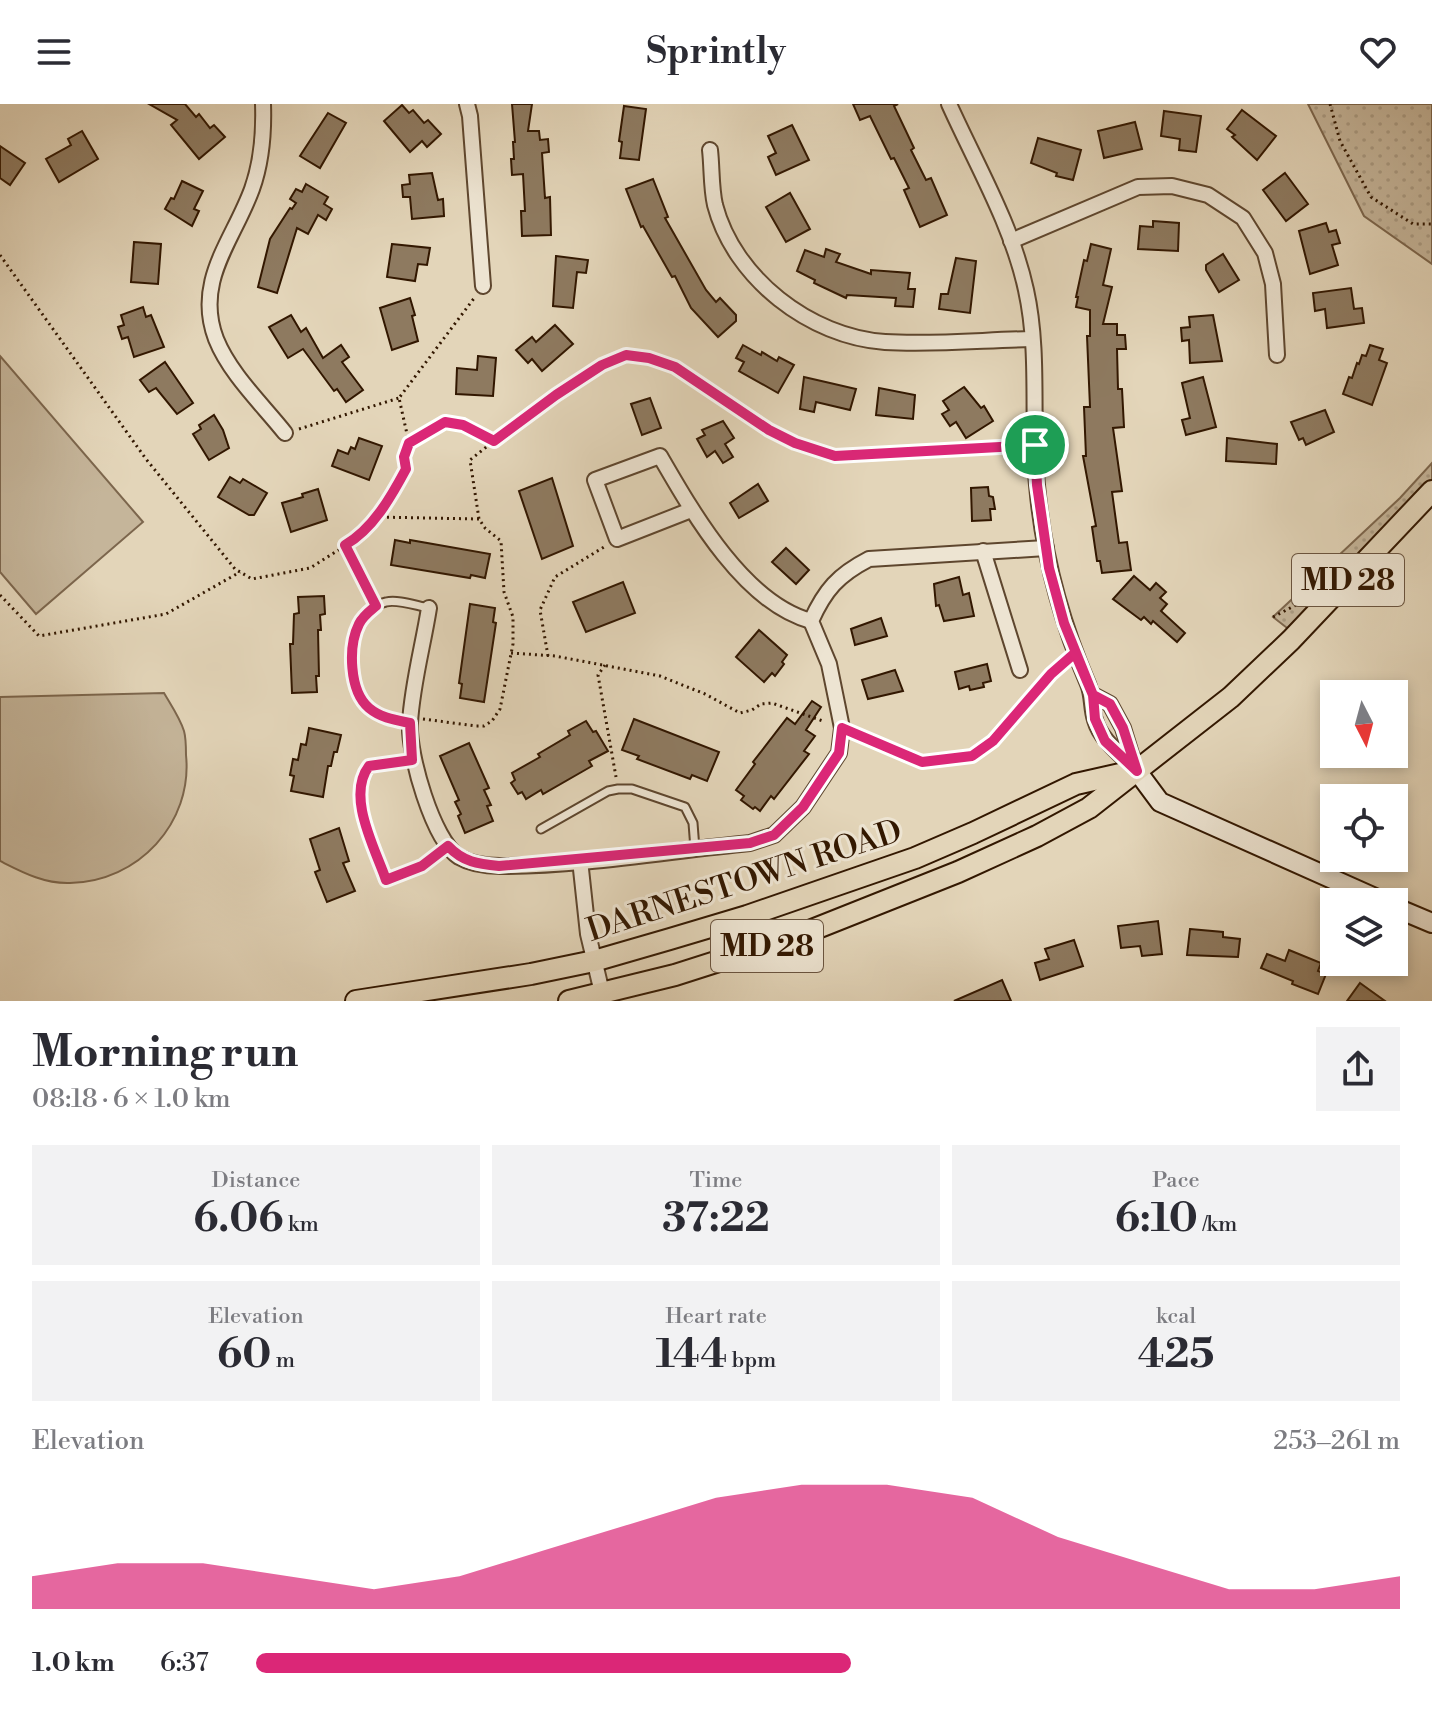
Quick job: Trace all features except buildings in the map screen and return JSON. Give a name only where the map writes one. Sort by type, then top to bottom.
[{"type":"main road","name":"DARNESTOWN ROAD","points":[[569,1001],[603,998],[745,954],[856,913],[958,872],[1089,808],[1231,697],[1291,640],[1432,491]]},
{"type":"main road","name":"DARNESTOWN ROAD","points":[[356,1001],[594,961],[734,920],[959,840],[1076,784],[1137,771]]},
{"type":"street","points":[[263,104],[264,133],[255,177],[212,277],[208,298],[209,317],[230,365],[285,433]]},
{"type":"street","points":[[467,104],[483,286]]},
{"type":"street","points":[[949,104],[1011,241],[1026,291],[1037,485],[1049,568],[1075,653],[1093,695],[1095,719],[1105,741],[1137,771],[1160,802],[1353,888]]},
{"type":"street","points":[[710,150],[715,204],[731,244],[764,287],[811,321],[841,334],[884,342],[1031,339]]},
{"type":"street","points":[[1011,241],[1138,187],[1172,186],[1208,195],[1243,218],[1265,253],[1273,284],[1277,355]]},
{"type":"street","points":[[691,510],[617,539],[595,480],[660,456],[691,510],[744,577],[793,617],[811,621]]},
{"type":"street","points":[[811,621],[827,591],[847,571],[869,559],[1046,548]]},
{"type":"street","points":[[983,551],[1020,670]]},
{"type":"street","points":[[429,608],[410,720],[412,760],[441,838],[457,856],[474,864],[499,866],[750,843],[774,835],[803,807],[839,753],[842,728],[829,664],[811,621]]},
{"type":"street","points":[[1093,695],[1110,704],[1123,728],[1137,771]]},
{"type":"street","points":[[580,860],[594,961],[603,998]]},
{"type":"street","points":[[1408,913],[1432,923]]},
{"type":"lane","points":[[410,720],[383,717],[366,706],[354,677],[352,654],[356,630],[361,620],[376,606],[389,601],[429,608]]},
{"type":"lane","points":[[412,760],[369,766],[362,775],[359,788],[360,804],[386,880],[422,866],[448,846]]},
{"type":"lane","points":[[541,829],[608,791],[632,789],[685,807],[693,823],[695,849]]},
{"type":"path","points":[[1330,104],[1340,141],[1371,197],[1413,224],[1432,224]]},
{"type":"path","points":[[0,255],[146,459],[212,541],[240,572],[252,579],[310,568],[363,533],[406,469],[404,457],[409,443],[399,398]]},
{"type":"path","points":[[285,433],[399,398],[483,286]]},
{"type":"path","points":[[410,720],[484,726],[500,709],[511,653],[513,617],[504,592],[501,541],[479,519],[470,460],[556,395],[602,365],[626,355],[649,358],[675,367],[769,430],[795,443],[835,456],[1035,445]]},
{"type":"path","points":[[409,443],[445,422],[463,425],[494,441]]},
{"type":"path","points":[[375,517],[479,519]]},
{"type":"path","points":[[548,656],[540,610],[555,577],[617,539]]},
{"type":"path","points":[[345,545],[376,606]]},
{"type":"path","points":[[0,595],[39,636],[166,614],[240,572]]},
{"type":"path","points":[[511,653],[548,656],[660,676],[705,694],[740,713],[772,703],[922,762],[972,756],[993,741],[1051,674],[1075,653]]},
{"type":"path","points":[[605,665],[598,675],[618,789]]},
{"type":"shaded area","points":[[1308,104],[1432,104],[1432,264],[1364,216]]},
{"type":"shaded area","points":[[0,356],[143,522],[36,614],[0,572]]},
{"type":"shaded area","points":[[1432,463],[1432,489],[1296,635],[1273,617],[1400,498]]},
{"type":"shaded area","points":[[164,693],[184,731],[186,780],[180,804],[156,844],[118,872],[95,880],[70,883],[42,879],[0,861],[0,697]]},
{"type":"route","points":[[1035,445],[835,456],[795,443],[769,430],[675,367],[649,358],[626,355],[602,365],[494,441],[463,425],[445,422],[409,443],[404,457],[406,469],[398,483],[369,527],[345,545],[376,606],[361,620],[356,630],[352,654],[359,692],[366,706],[383,717],[410,723],[412,760],[369,766],[362,775],[359,788],[360,804],[386,880],[422,866],[448,846],[457,856],[474,864],[499,866],[750,843],[774,835],[803,807],[839,753],[842,728],[922,762],[972,756],[993,741],[1051,674],[1075,653],[1093,695],[1110,704],[1123,728],[1137,771],[1105,741],[1095,719],[1093,695],[1064,623],[1049,568],[1037,485],[1035,445]]}]
